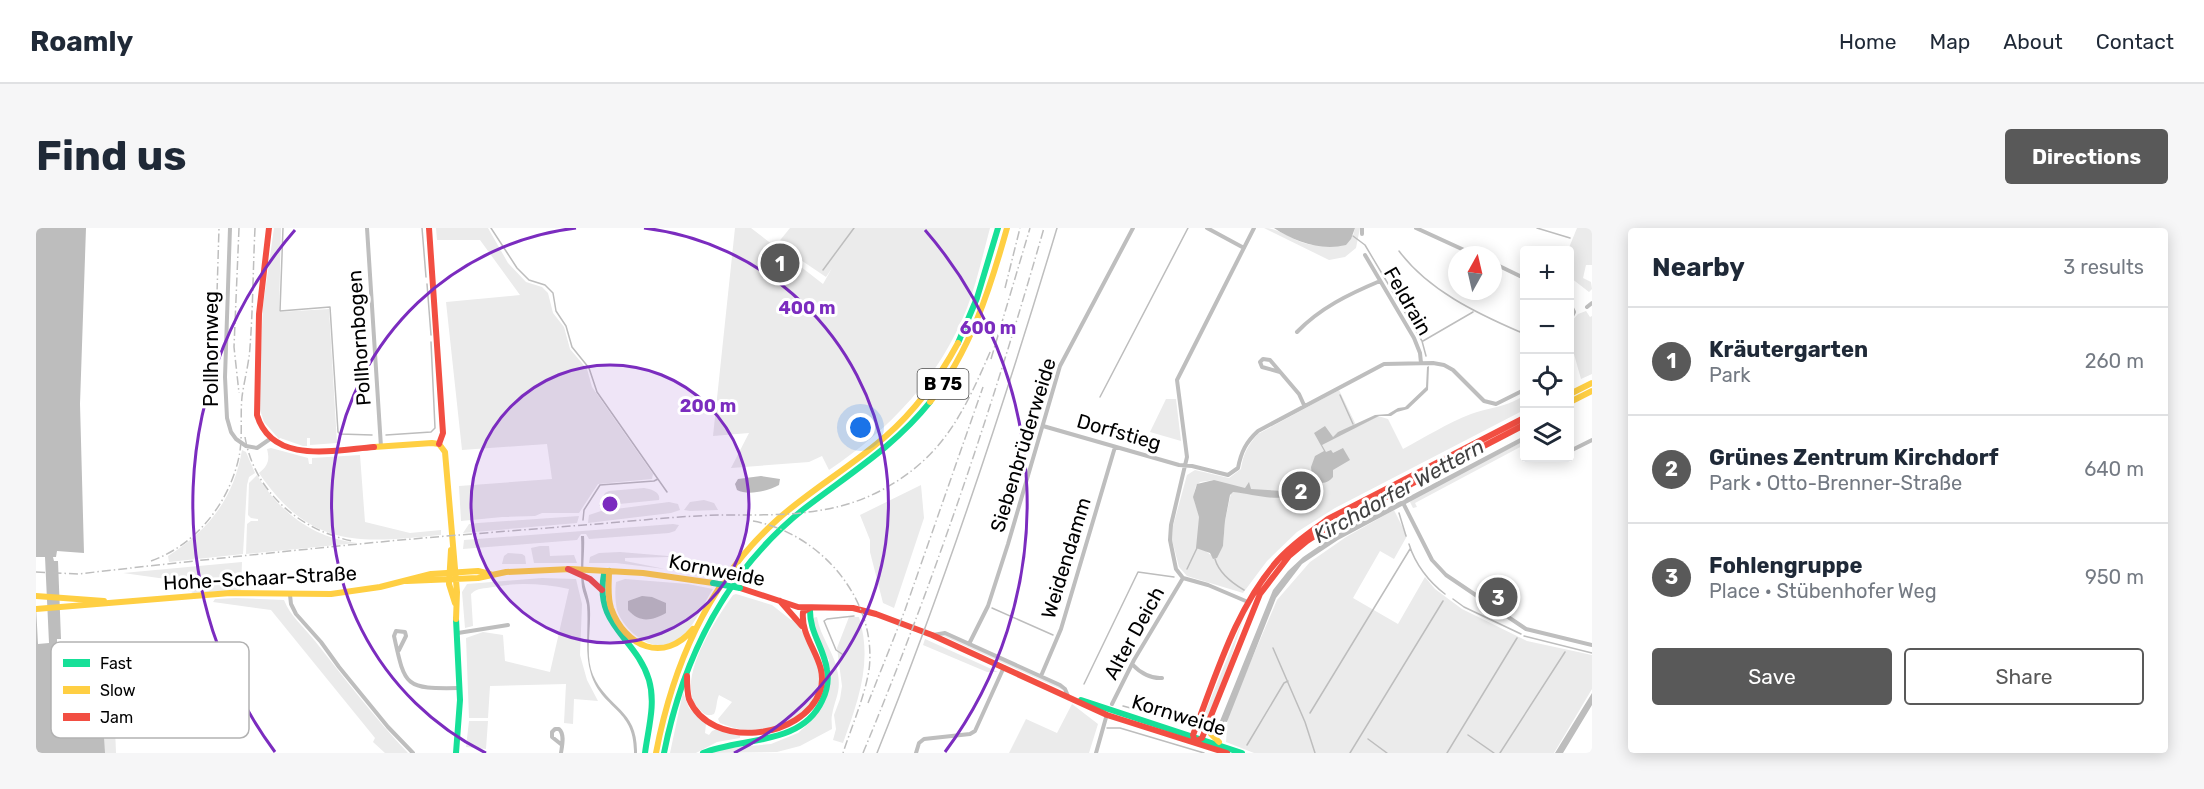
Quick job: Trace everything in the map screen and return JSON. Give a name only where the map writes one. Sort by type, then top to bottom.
[{"type":"main road","points":[[268,228],[259,314],[256,408],[261,428],[271,439],[288,448],[306,452],[438,444]]},
{"type":"main road","points":[[429,228],[443,433],[438,444]]},
{"type":"main road","name":"B 75","points":[[656,753],[664,714],[675,678],[713,597],[736,565],[777,519],[879,443],[911,412],[933,386],[970,318],[998,228]]},
{"type":"main road","name":"B 75","points":[[664,753],[673,712],[690,662],[728,591],[768,541],[803,510],[884,450],[916,419],[943,384],[960,358],[974,329],[988,292],[1007,228]]},
{"type":"main road","points":[[1574,392],[1592,383]]},
{"type":"main road","points":[[1574,400],[1592,391]]},
{"type":"main road","points":[[1194,739],[1248,602],[1270,568],[1299,538],[1328,519],[1520,420]]},
{"type":"main road","points":[[1202,738],[1256,605],[1277,569],[1304,543],[1327,528],[1399,495],[1520,427]]},
{"type":"main road","points":[[438,444],[446,456],[452,576],[457,596],[455,603],[460,688],[456,753]]},
{"type":"main road","points":[[1394,485],[1399,495]]},
{"type":"main road","name":"Kornweide","points":[[452,576],[478,578],[489,574],[568,569],[586,573],[609,571],[740,588],[793,606],[858,609],[932,635],[1070,697],[1226,750],[1242,753]]},
{"type":"main road","points":[[609,571],[609,597],[612,612],[624,630],[642,645],[659,649],[676,645],[702,619]]},
{"type":"main road","points":[[609,571],[603,576],[603,606],[608,618],[636,653],[649,678],[652,703],[645,753]]},
{"type":"main road","points":[[586,573],[602,590]]},
{"type":"main road","name":"Hohe-Schaar-Straße","points":[[36,609],[230,593],[290,595],[344,593],[405,581],[452,576]]},
{"type":"main road","name":"Hohe-Schaar-Straße","points":[[36,596],[115,602]]},
{"type":"main road","name":"B 75","points":[[690,662],[687,696],[705,719],[739,732],[756,733],[777,730],[803,717],[812,708],[821,690],[820,662],[802,626],[780,601]]},
{"type":"main road","points":[[1248,602],[1256,605]]},
{"type":"main road","points":[[703,753],[722,745],[782,735],[804,724],[816,712],[825,694],[828,676],[823,653],[810,628],[810,608],[803,612],[802,626]]},
{"type":"main road","points":[[1208,722],[1211,734],[1226,750]]},
{"type":"main road","name":"Kornweide","points":[[1194,739],[1202,738],[1226,750]]},
{"type":"street","name":"Pollhornweg","points":[[230,228],[225,377],[227,418],[234,436],[246,446],[257,448],[271,439]]},
{"type":"street","name":"Pollhornbogen","points":[[367,228],[381,447]]},
{"type":"street","name":"Siebenbrüderweide","points":[[969,644],[988,606],[1060,366],[1132,228]]},
{"type":"street","points":[[1207,228],[1244,248]]},
{"type":"street","points":[[1248,602],[1183,578],[1176,569],[1170,540],[1171,525],[1188,457],[1177,380],[1254,228]]},
{"type":"street","points":[[1362,228],[1362,234]]},
{"type":"street","points":[[1416,228],[1455,246]]},
{"type":"street","name":"Feldrain","points":[[1365,255],[1414,338],[1421,363]]},
{"type":"street","points":[[1502,267],[1520,276]]},
{"type":"street","points":[[1297,332],[1328,306],[1380,281]]},
{"type":"street","points":[[1587,307],[1592,303]]},
{"type":"street","points":[[1280,372],[1262,366],[1260,362],[1263,359],[1270,360],[1299,394],[1304,405]]},
{"type":"street","name":"Dorfstieg","points":[[1042,426],[1228,475],[1238,468],[1240,455],[1246,442],[1258,431],[1384,364],[1444,365],[1453,370],[1484,401],[1496,404],[1520,392]]},
{"type":"street","points":[[1574,449],[1592,440]]},
{"type":"street","name":"Weidendamm","points":[[1041,676],[1061,629],[1115,447]]},
{"type":"street","points":[[1399,495],[1432,560],[1458,585],[1526,629],[1592,645]]},
{"type":"street","name":"Alter Deich","points":[[1096,753],[1109,710],[1156,620],[1183,578]]},
{"type":"street","points":[[290,595],[296,614],[381,718],[413,753]]},
{"type":"street","points":[[458,633],[508,625]]},
{"type":"street","points":[[399,650],[406,636],[405,632],[400,630],[394,634],[404,673],[411,683],[419,686],[460,688]]},
{"type":"street","name":"Kornweide","points":[[932,635],[945,633],[1041,676],[1063,687],[1070,697]]},
{"type":"street","points":[[1133,665],[1137,670],[1153,678],[1162,678]]},
{"type":"street","points":[[916,753],[919,743],[924,740],[970,734],[975,731],[1004,667]]},
{"type":"street","points":[[561,753],[562,745]]},
{"type":"shaded area","points":[[36,228],[86,228],[80,404],[84,553],[57,551],[56,557],[53,557],[54,561],[58,561],[61,639],[51,642],[51,738],[104,738],[105,753],[36,753],[36,606],[38,644],[49,643],[45,557],[36,557]]},
{"type":"shaded area","points":[[274,228],[281,228],[279,312],[329,309],[337,443],[310,445],[310,438],[307,438],[307,446],[303,446],[279,439],[264,422],[260,410],[263,306]]},
{"type":"shaded area","points":[[436,228],[488,228],[508,263],[526,282],[542,287],[548,293],[553,313],[564,327],[570,349],[587,369],[592,387],[653,474],[652,479],[598,484],[579,513],[542,513],[535,516],[461,521],[459,486],[552,479],[547,444],[462,450],[446,302],[520,295],[480,240],[437,240]]},
{"type":"shaded area","points":[[735,228],[751,228],[823,284],[832,268],[826,277],[777,244],[790,228],[990,228],[967,308],[943,357],[911,400],[892,419],[829,470],[822,456],[809,462],[731,468],[749,433],[713,436]]},
{"type":"shaded area","points":[[1264,228],[1276,230],[1305,244],[1317,245],[1353,236],[1355,228],[1360,228],[1356,248],[1345,257],[1329,260]]},
{"type":"shaded area","points":[[1274,228],[1355,228],[1346,245],[1327,247],[1299,241]]},
{"type":"shaded area","points":[[1577,228],[1592,228],[1592,265],[1586,265],[1583,278],[1591,282],[1592,289],[1589,292],[1574,280],[1574,246],[1570,246]]},
{"type":"shaded area","points":[[1586,311],[1590,317],[1592,316],[1592,374],[1581,379],[1574,354],[1574,318]]},
{"type":"shaded area","points":[[1429,366],[1428,390],[1408,409],[1391,416],[1379,416],[1322,445],[1326,452],[1331,450],[1333,453],[1343,448],[1350,460],[1333,470],[1333,477],[1329,481],[1313,485],[1298,494],[1280,498],[1233,492],[1230,495],[1225,521],[1223,546],[1217,558],[1213,559],[1210,553],[1196,548],[1199,517],[1193,497],[1197,484],[1214,480],[1245,488],[1249,482],[1251,489],[1283,491],[1292,485],[1302,483],[1312,476],[1311,467],[1315,456],[1324,451],[1314,433],[1325,426],[1333,437],[1338,432],[1375,415],[1388,414],[1405,407],[1426,387],[1427,367]]},
{"type":"shaded area","points":[[1339,390],[1357,427],[1378,416],[1388,419],[1403,449],[1471,414],[1520,398],[1520,412],[1335,508],[1297,532],[1267,561],[1243,593],[1187,576],[1179,567],[1172,540],[1173,526],[1187,475],[1195,470],[1229,478],[1241,469],[1251,442],[1258,434]],"holes":[[[1214,480],[1231,493],[1223,546],[1217,556],[1212,556],[1198,545],[1199,515],[1194,497],[1196,486],[1200,482]]]},
{"type":"shaded area","points":[[1166,399],[1176,399],[1181,441],[1150,432]]},
{"type":"shaded area","points":[[1520,438],[1520,443],[1338,540],[1302,564],[1276,598],[1227,722],[1220,721],[1273,590],[1303,557],[1334,536]]},
{"type":"shaded area","points":[[1520,443],[1520,447],[1415,503],[1417,507],[1413,508],[1410,502],[1413,498]]},
{"type":"shaded area","points":[[271,448],[308,458],[309,464],[312,464],[312,458],[360,455],[365,522],[410,533],[441,530],[441,535],[361,539],[338,535],[318,528],[298,516],[278,498],[259,473],[268,460],[267,449]]},
{"type":"shaded area","points":[[242,450],[246,452],[255,473],[249,477],[247,485],[243,554],[169,562],[168,556],[207,524],[226,498],[233,483]]},
{"type":"shaded area","points":[[257,475],[276,501],[299,521],[326,535],[357,543],[246,554],[247,524],[251,521],[258,521],[248,515],[249,483]]},
{"type":"shaded area","points":[[761,476],[780,479],[779,485],[758,492],[747,493],[737,490],[735,484],[738,479]]},
{"type":"shaded area","points":[[921,485],[924,518],[894,608],[883,603],[870,552],[870,540],[860,515]]},
{"type":"shaded area","points":[[644,488],[657,493],[659,500],[599,506],[605,493],[609,491]]},
{"type":"shaded area","points":[[704,500],[714,503],[718,510],[684,510],[690,502]]},
{"type":"shaded area","points":[[669,502],[678,504],[680,510],[588,523],[589,515],[601,511]]},
{"type":"shaded area","points":[[1394,510],[1407,536],[1394,559],[1380,551],[1353,598],[1398,624],[1425,577],[1435,589],[1462,609],[1527,641],[1592,655],[1592,689],[1554,753],[1254,753],[1226,742],[1228,715],[1277,600],[1310,562],[1346,537]]},
{"type":"shaded area","points":[[579,516],[577,523],[463,533],[469,524]]},
{"type":"shaded area","points":[[679,525],[675,531],[669,533],[589,539],[586,534],[581,534],[577,540],[463,549],[464,540]]},
{"type":"shaded area","points":[[581,536],[584,536],[583,576],[590,606],[591,668],[599,686],[633,727],[637,753],[634,753],[633,738],[624,718],[602,695],[591,674],[587,649],[587,605],[581,581]]},
{"type":"shaded area","points":[[549,546],[550,556],[574,555],[577,563],[534,563],[531,548]]},
{"type":"shaded area","points":[[620,552],[669,557],[625,558],[625,561],[665,569],[616,563],[589,563],[590,557],[599,553]]},
{"type":"shaded area","points":[[508,553],[522,554],[525,556],[526,564],[502,564],[504,556]]},
{"type":"shaded area","points":[[672,559],[721,570],[717,578],[671,570]]},
{"type":"shaded area","points":[[242,562],[241,590],[193,593],[166,579],[123,573]]},
{"type":"shaded area","points":[[542,578],[576,579],[582,604],[580,655],[587,680],[598,701],[574,699],[573,724],[564,723],[566,684],[490,686],[488,718],[469,718],[466,638],[483,632],[503,635],[505,661],[550,672],[569,589],[521,584],[479,589],[471,594],[473,626],[465,628],[462,592],[467,584]]},
{"type":"shaded area","points":[[625,579],[688,584],[713,589],[687,631],[675,642],[658,645],[640,639],[626,626],[617,610],[616,582]]},
{"type":"shaded area","points":[[736,594],[772,605],[791,620],[794,618],[816,659],[819,674],[818,689],[813,701],[794,719],[781,725],[753,730],[732,727],[720,723],[718,719],[732,702],[719,695],[714,714],[707,715],[699,709],[692,698],[691,684],[700,651],[717,619]]},
{"type":"shaded area","points":[[642,596],[652,597],[666,603],[666,613],[646,619],[632,614],[628,610],[628,601]]},
{"type":"shaded area","points":[[215,599],[284,600],[294,616],[408,753],[385,753],[373,742],[375,738],[271,610],[213,602]]},
{"type":"shaded area","points":[[817,617],[838,674],[839,686],[832,717],[832,729],[800,746],[777,752],[711,753],[728,748],[771,744],[798,733],[808,724],[829,660],[817,638],[812,618]]},
{"type":"shaded area","points":[[849,617],[859,617],[865,650],[862,681],[843,743],[833,740],[836,729],[834,715],[842,686],[837,648]]},
{"type":"shaded area","points":[[1243,619],[1230,661],[1203,729],[1199,728]]},
{"type":"shaded area","points":[[939,634],[945,634],[1059,686],[1063,690]]},
{"type":"shaded area","points":[[925,639],[998,672],[987,672],[923,645]]},
{"type":"shaded area","points":[[683,692],[689,708],[706,724],[705,733],[709,735],[717,729],[740,736],[740,738],[717,742],[696,753],[670,753]]},
{"type":"shaded area","points":[[1592,693],[1592,705],[1563,753],[1555,753]]},
{"type":"shaded area","points":[[1072,704],[1098,724],[1089,753],[1009,753],[1026,719],[1057,733]]},
{"type":"shaded area","points":[[469,721],[488,721],[486,749],[466,747]]},
{"type":"shaded area","points":[[105,738],[115,738],[116,753],[105,753]]},
{"type":"waterway","points":[[283,228],[280,311],[330,307],[338,432],[340,434],[372,435]]},
{"type":"waterway","points":[[422,228],[426,277]]},
{"type":"waterway","points":[[491,228],[517,268],[529,280],[545,285],[553,293],[556,311],[566,326],[572,347],[589,368],[597,392],[667,492]]},
{"type":"waterway","points":[[823,270],[854,228]]},
{"type":"waterway","points":[[1100,397],[1188,228]]},
{"type":"waterway","points":[[1537,228],[1570,238]]},
{"type":"waterway","points":[[1353,236],[1365,245],[1422,341],[1426,356]]},
{"type":"waterway","points":[[1399,251],[1438,289],[1487,317],[1520,332]]},
{"type":"waterway","points":[[427,284],[431,335]]},
{"type":"waterway","points":[[1423,341],[1473,312]]},
{"type":"waterway","points":[[386,435],[431,432],[435,428],[431,342]]},
{"type":"waterway","points":[[1340,395],[1353,424]]},
{"type":"waterway","points":[[583,520],[584,510],[600,485],[658,479]]},
{"type":"waterway","points":[[1399,513],[1406,536]]},
{"type":"waterway","points":[[1409,544],[1423,572],[1445,594]]},
{"type":"waterway","points":[[1187,569],[1197,548]]},
{"type":"waterway","points":[[1310,713],[1410,549]]},
{"type":"waterway","points":[[1215,559],[1226,577],[1244,590]]},
{"type":"waterway","points":[[1084,684],[1138,572],[1174,577]]},
{"type":"waterway","points":[[1453,599],[1464,607],[1521,634]]},
{"type":"waterway","points":[[1350,753],[1443,601]]},
{"type":"waterway","points":[[992,608],[1053,635]]},
{"type":"waterway","points":[[842,654],[836,650],[824,621],[854,616]]},
{"type":"waterway","points":[[1524,636],[1592,653]]},
{"type":"waterway","points":[[1447,753],[1517,638]]},
{"type":"waterway","points":[[1273,648],[1305,722],[1315,753]]},
{"type":"waterway","points":[[1500,753],[1565,652]]},
{"type":"waterway","points":[[1247,745],[1284,683],[1288,681]]},
{"type":"waterway","points":[[1123,706],[1187,723]]},
{"type":"waterway","name":"Kirchdorfer Wettern","points":[[1223,736],[1224,720]]},
{"type":"waterway","points":[[1107,728],[1120,728],[1204,753]]},
{"type":"waterway","points":[[1468,735],[1494,753]]},
{"type":"waterway","points":[[1368,739],[1387,753]]},
{"type":"tram line","points":[[877,753],[927,623],[973,492],[1057,228]]},
{"type":"railway","points":[[214,391],[219,228]]},
{"type":"railway","points":[[239,228],[234,347],[239,393]]},
{"type":"railway","points":[[151,561],[167,554],[196,533],[219,506],[234,474],[240,450],[242,397],[249,360],[255,228]]},
{"type":"railway","points":[[1005,288],[1020,228]]},
{"type":"railway","points":[[991,359],[1030,228]]},
{"type":"railway","points":[[863,753],[914,624],[961,493],[1044,228]]},
{"type":"railway","points":[[36,572],[78,574],[390,541],[710,515],[787,514],[825,510],[880,491],[920,464],[936,448],[961,413],[991,350]]},
{"type":"railway","points":[[868,703],[905,610],[983,387]]},
{"type":"railway","points":[[245,437],[258,475],[282,506],[315,528],[352,541]]},
{"type":"railway","points":[[753,521],[778,528],[801,540],[822,555],[840,574],[854,595],[864,619],[869,644],[869,670],[861,702],[843,753]]},
{"type":"traffic: fast","points":[[958,343],[977,298],[998,228]]},
{"type":"traffic: fast","points":[[664,753],[672,717],[696,650],[731,587],[777,532],[887,446],[930,402]]},
{"type":"traffic: fast","points":[[609,571],[604,574],[605,606],[610,619],[643,665],[651,689],[651,716],[645,753]]},
{"type":"traffic: fast","points":[[713,583],[740,588]]},
{"type":"traffic: fast","points":[[703,753],[785,733],[800,726],[812,715],[824,697],[828,678],[812,625],[810,608]]},
{"type":"traffic: fast","points":[[456,619],[460,700],[456,753]]},
{"type":"traffic: fast","points":[[1081,700],[1242,753]]},
{"type":"traffic: slow","points":[[930,402],[957,362],[977,319],[1007,228]]},
{"type":"traffic: slow","points":[[656,753],[663,720],[684,656],[697,626],[732,569],[778,519],[897,426],[926,392],[958,343]]},
{"type":"traffic: slow","points":[[1574,392],[1592,383]]},
{"type":"traffic: slow","points":[[1574,400],[1592,391]]},
{"type":"traffic: slow","points":[[374,447],[432,443],[439,444],[445,452],[457,592],[456,619]]},
{"type":"traffic: slow","points":[[451,550],[449,584],[455,603]]},
{"type":"traffic: slow","points":[[407,581],[478,578],[506,572],[571,569],[643,573],[713,583]]},
{"type":"traffic: slow","points":[[36,609],[230,593],[331,594],[380,587],[431,574],[478,571],[490,574]]},
{"type":"traffic: slow","points":[[609,571],[611,608],[617,622],[635,641],[658,648],[670,646],[682,640],[693,629]]},
{"type":"traffic: slow","points":[[36,596],[104,601]]},
{"type":"traffic: slow","points":[[1208,723],[1211,734],[1219,742]]},
{"type":"traffic: jam","points":[[269,228],[259,314],[257,415],[265,431],[276,442],[290,448],[323,451],[374,447]]},
{"type":"traffic: jam","points":[[429,228],[443,433],[439,444]]},
{"type":"traffic: jam","points":[[1195,742],[1193,735],[1238,621],[1263,579],[1284,554],[1328,519],[1520,420]]},
{"type":"traffic: jam","points":[[1195,742],[1202,738],[1260,594],[1289,556],[1327,528],[1520,427]]},
{"type":"traffic: jam","points":[[568,569],[590,579],[602,590]]},
{"type":"traffic: jam","points":[[740,588],[798,607],[853,608],[876,614],[932,635],[1107,715],[1227,753]]},
{"type":"traffic: jam","points":[[780,601],[802,626]]},
{"type":"traffic: jam","points":[[687,676],[689,699],[700,715],[716,726],[735,732],[756,732],[777,729],[795,720],[810,708],[820,691],[822,680],[821,670],[803,623],[803,612],[810,608]]},
{"type":"place","name":"Kräutergarten","points":[[780,263]]},
{"type":"place","name":"Grünes Zentrum Kirchdorf","points":[[1301,491]]},
{"type":"place","name":"Fohlengruppe","points":[[1498,597]]}]
